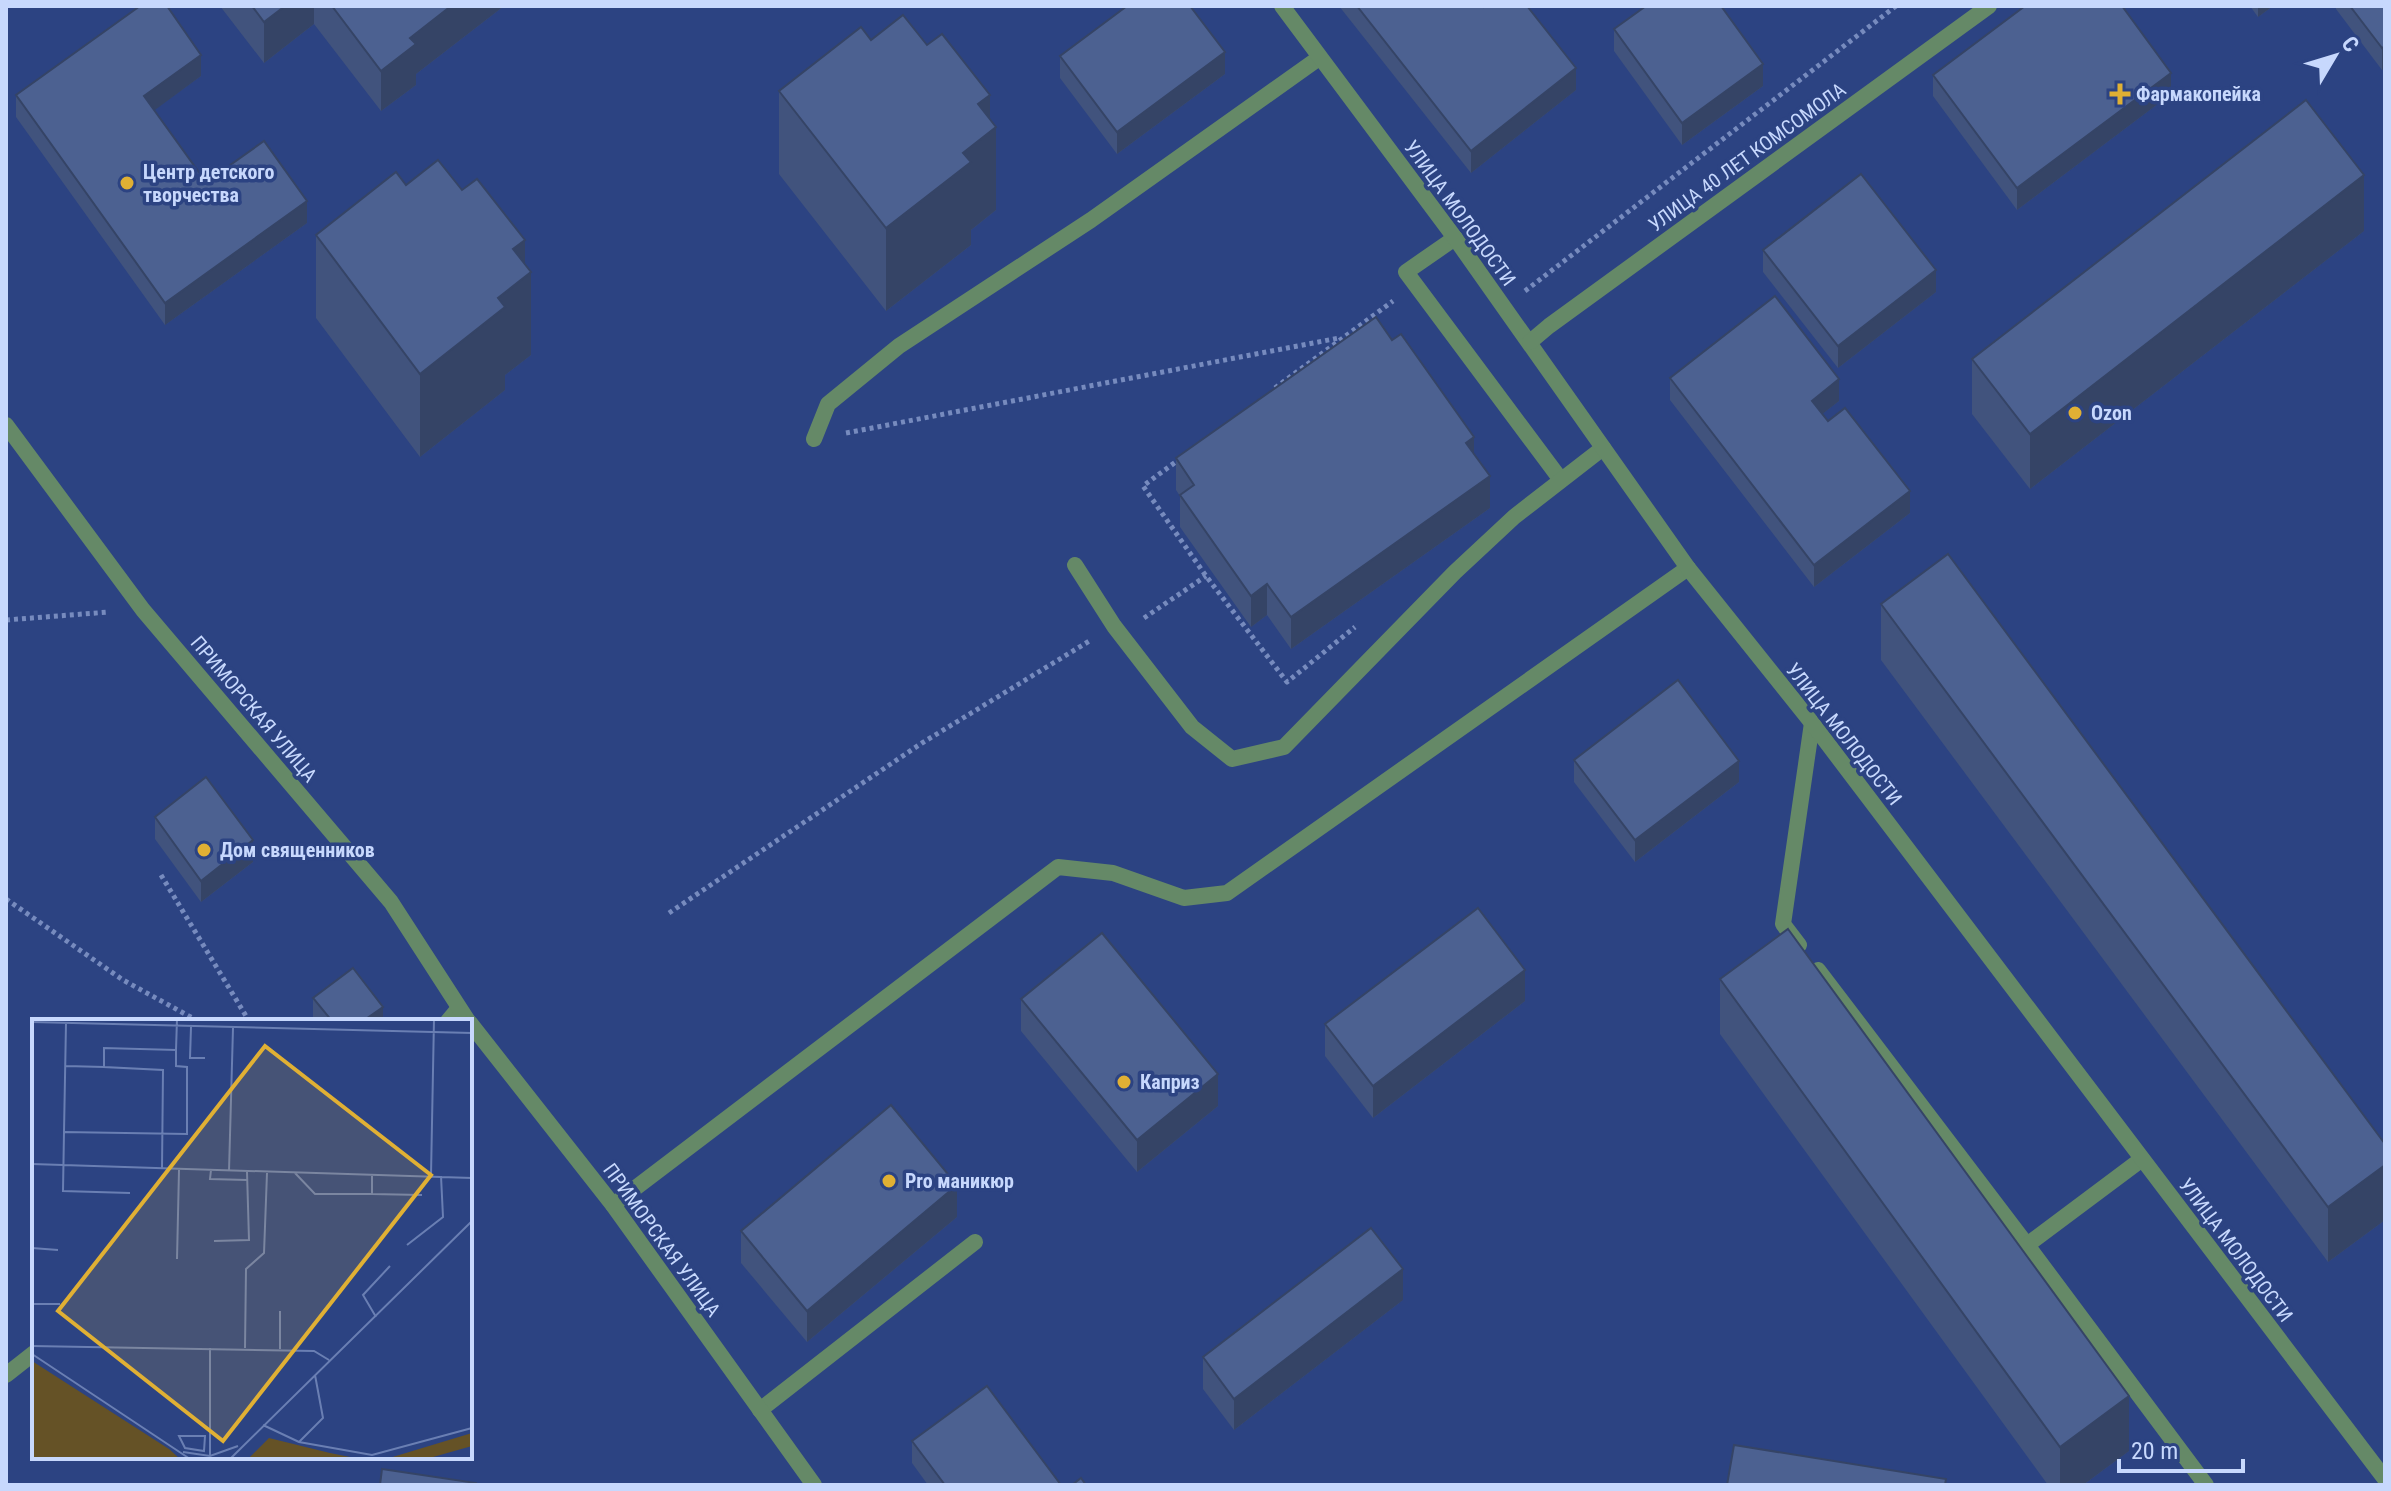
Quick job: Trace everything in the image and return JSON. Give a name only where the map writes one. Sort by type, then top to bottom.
[{"type":"street","name":"УЛИЦА МОЛОДОСТИ","points":[[1282,6],[1455,238],[1688,568],[1812,723],[2385,1479]]},
{"type":"street","name":"УЛИЦА 40 ЛЕТ КОМСОМОЛА","points":[[1530,342],[1989,6]]},
{"type":"street","points":[[814,439],[828,404],[899,346],[1091,220],[1319,58]]},
{"type":"street","points":[[1455,238],[1406,272],[1561,480]]},
{"type":"street","name":"ПРИМОРСКАЯ УЛИЦА","points":[[6,425],[143,610],[391,902],[461,1019]]},
{"type":"street","points":[[1075,565],[1114,626],[1192,727],[1232,759],[1284,747],[1455,572],[1514,517],[1603,448]]},
{"type":"street","points":[[613,1205],[1058,867],[1113,873],[1184,898],[1227,893],[1688,568]]},
{"type":"street","points":[[1812,723],[1783,924],[2206,1485]]},
{"type":"street","name":"ПРИМОРСКАЯ УЛИЦА","points":[[472,1032],[613,1205],[814,1485]]},
{"type":"street","points":[[2027,1245],[2142,1159]]},
{"type":"street","points":[[760,1410],[975,1242]]},
{"type":"street","points":[[6,1375],[32,1355]]},
{"type":"path","points":[[1524,291],[1896,6]]},
{"type":"path","points":[[1269,393],[1415,284]]},
{"type":"path","points":[[814,439],[1344,337]]},
{"type":"path","points":[[1193,449],[1143,486],[1206,576],[1287,682],[1359,624]]},
{"type":"path","points":[[669,913],[922,743],[1114,626],[1149,617],[1206,576]]},
{"type":"path","points":[[6,620],[143,610]]},
{"type":"path","points":[[161,875],[248,1019]]},
{"type":"path","points":[[6,899],[123,980],[194,1019]]},
{"type":"building","name":"Центр детского творчества","points":[[140,6],[167,6],[201,55],[144,96],[206,182],[264,141],[307,201],[165,303],[16,95]]},
{"type":"building","points":[[252,6],[285,6],[264,22]]},
{"type":"building","points":[[332,6],[451,6],[410,38],[416,44],[381,71]]},
{"type":"building","points":[[1127,6],[1190,6],[1225,52],[1117,132],[1060,56]]},
{"type":"building","points":[[1357,6],[1527,6],[1576,68],[1471,151]]},
{"type":"building","points":[[1646,6],[1721,6],[1763,64],[1682,123],[1614,29]]},
{"type":"building","points":[[2025,6],[2122,6],[2171,73],[2017,188],[1933,75]]},
{"type":"building","points":[[2350,6],[2385,6],[2385,46],[2382,48]]},
{"type":"building","points":[[903,15],[927,45],[942,34],[990,95],[978,104],[996,127],[963,153],[971,162],[886,228],[779,91],[861,27],[871,40]]},
{"type":"building","points":[[2306,100],[2364,175],[2030,434],[1972,359]]},
{"type":"building","points":[[438,160],[462,190],[477,179],[525,240],[513,249],[531,272],[498,298],[505,307],[420,374],[316,235],[396,172],[406,185]]},
{"type":"building","points":[[1861,174],[1936,270],[1838,346],[1763,250]]},
{"type":"building","points":[[1775,296],[1839,379],[1812,401],[1828,421],[1845,408],[1910,491],[1814,565],[1670,378]]},
{"type":"building","points":[[1376,317],[1392,340],[1401,334],[1474,437],[1466,443],[1490,476],[1291,617],[1267,584],[1251,596],[1180,495],[1194,485],[1176,458]]},
{"type":"building","points":[[1948,554],[2385,1144],[2385,1165],[2328,1207],[1881,604]]},
{"type":"building","points":[[1678,680],[1739,761],[1635,840],[1574,760]]},
{"type":"building","name":"Дом священников","points":[[206,777],[253,840],[201,881],[155,817]]},
{"type":"building","points":[[1478,908],[1525,970],[1373,1086],[1325,1024]]},
{"type":"building","points":[[1788,929],[2129,1396],[2060,1447],[1720,979]]},
{"type":"building","points":[[1102,933],[1218,1074],[1137,1140],[1021,999]]},
{"type":"building","points":[[353,968],[383,1007],[366,1019],[330,1019],[313,998]]},
{"type":"building","points":[[891,1105],[957,1185],[807,1311],[741,1231]]},
{"type":"building","points":[[1371,1228],[1403,1269],[1234,1399],[1203,1357]]},
{"type":"building","points":[[987,1386],[1061,1485],[945,1485],[912,1441]]},
{"type":"building","points":[[1734,1445],[1946,1479],[1945,1485],[1727,1485]]},
{"type":"building","points":[[382,1469],[476,1483],[476,1485],[380,1485]]},
{"type":"building","points":[[1081,1478],[1086,1485],[1072,1485]]},
{"type":"place","name":"Фармакопейка","points":[[2120,94]]},
{"type":"place","name":"Центр детского творчества","points":[[127,183]]},
{"type":"place","name":"Ozon","points":[[2075,413]]},
{"type":"place","name":"Дом священников","points":[[204,850]]},
{"type":"place","name":"Каприз","points":[[1124,1082]]},
{"type":"place","name":"Pro маникюр","points":[[889,1181]]}]
